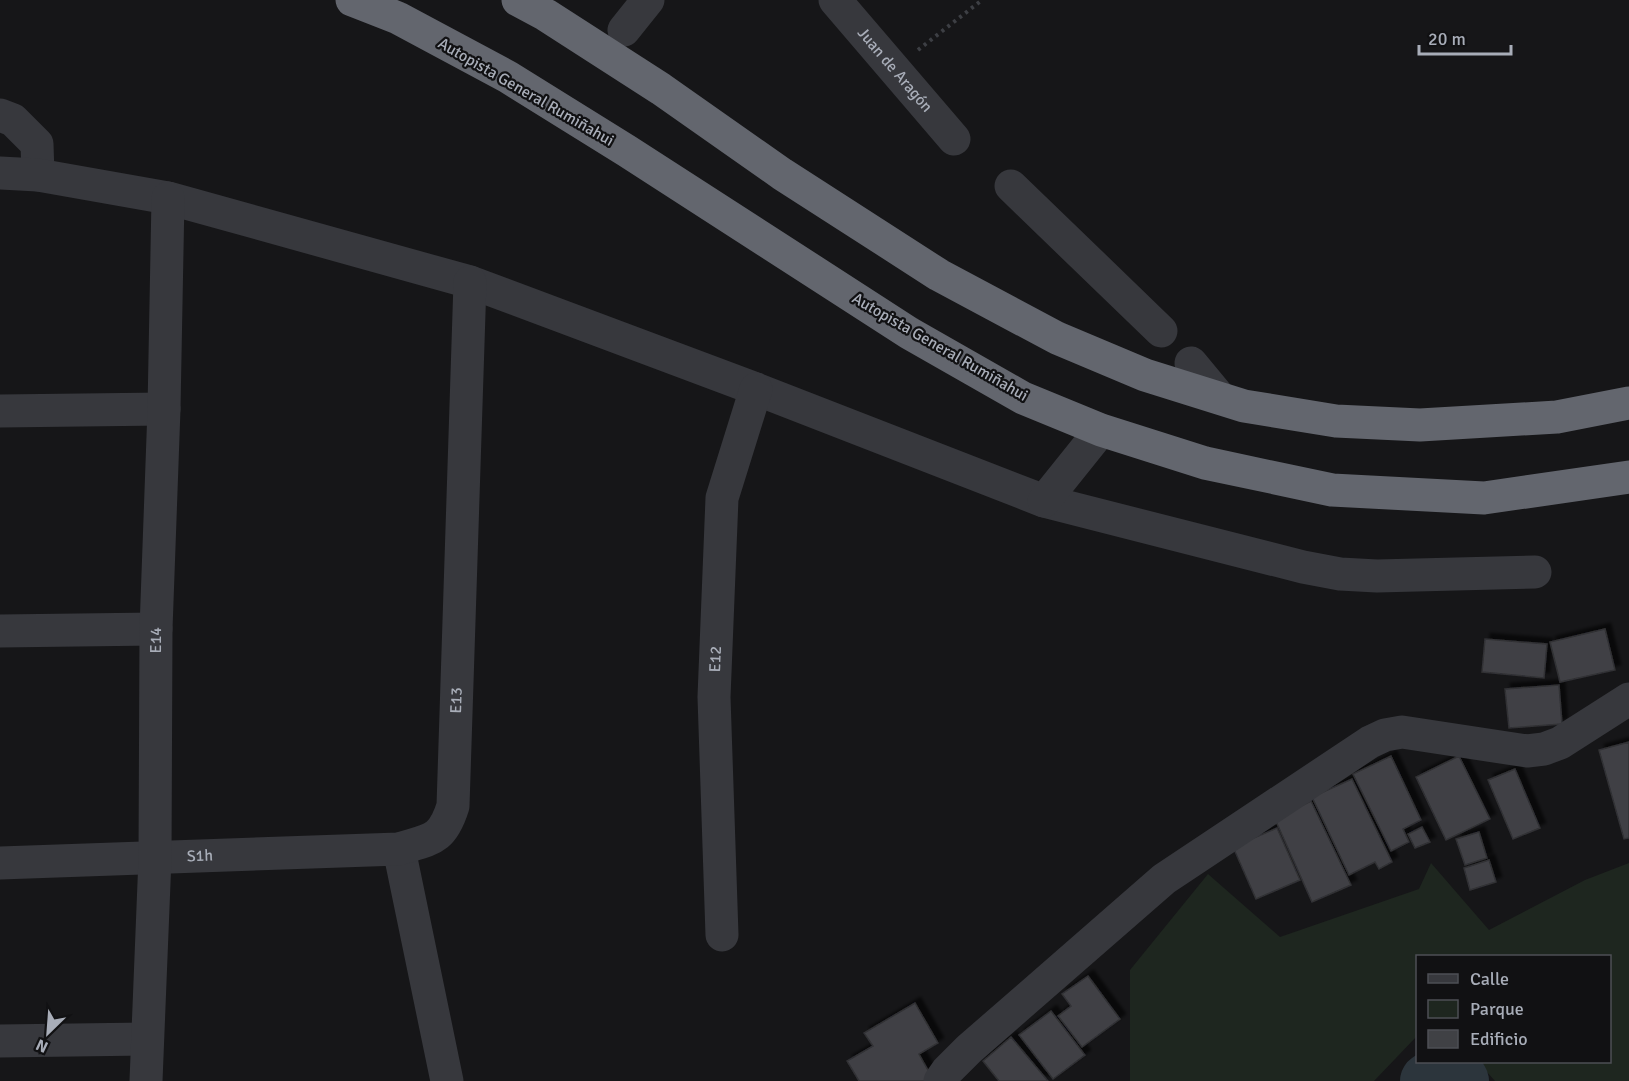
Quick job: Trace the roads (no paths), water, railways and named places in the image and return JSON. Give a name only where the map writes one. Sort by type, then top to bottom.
[{"type":"highway","name":"Autopista General Rumiñahui","points":[[352,0],[398,18],[508,77],[676,182],[909,333],[1023,398],[1101,430],[1205,463],[1332,490],[1484,498],[1629,477]]},
{"type":"highway","points":[[518,0],[546,15],[652,83],[782,174],[939,275],[1057,338],[1145,375],[1244,406],[1336,421],[1420,425],[1557,417],[1629,403]]},
{"type":"street","points":[[624,30],[648,0]]},
{"type":"street","name":"Juan de Aragón","points":[[835,0],[954,139]]},
{"type":"street","points":[[0,114],[13,120],[37,144],[38,175]]},
{"type":"street","points":[[0,173],[38,175],[168,198],[470,282],[756,389],[1044,501],[1302,567],[1340,574],[1377,576],[1535,572]]},
{"type":"street","points":[[1011,186],[1161,331]]},
{"type":"street","name":"E14","points":[[146,1081],[155,858],[156,628],[164,409],[168,198]]},
{"type":"street","name":"E13","points":[[399,849],[434,838],[448,824],[453,806],[470,282]]},
{"type":"street","points":[[1191,363],[1220,398]]},
{"type":"street","name":"E12","points":[[722,935],[714,697],[722,498],[756,389]]},
{"type":"street","points":[[0,411],[164,409]]},
{"type":"street","points":[[1044,501],[1101,430]]},
{"type":"street","points":[[0,631],[156,628]]},
{"type":"street","points":[[940,1081],[969,1049],[1164,879],[1370,742],[1385,735],[1401,732],[1527,751],[1544,749],[1560,742],[1629,699]]},
{"type":"street","points":[[399,849],[447,1081]]},
{"type":"street","name":"S1h","points":[[0,863],[399,849]]},
{"type":"street","points":[[0,1041],[147,1039]]},
{"type":"waterway","points":[[1428,1081],[1451,1065],[1461,1081]]}]
